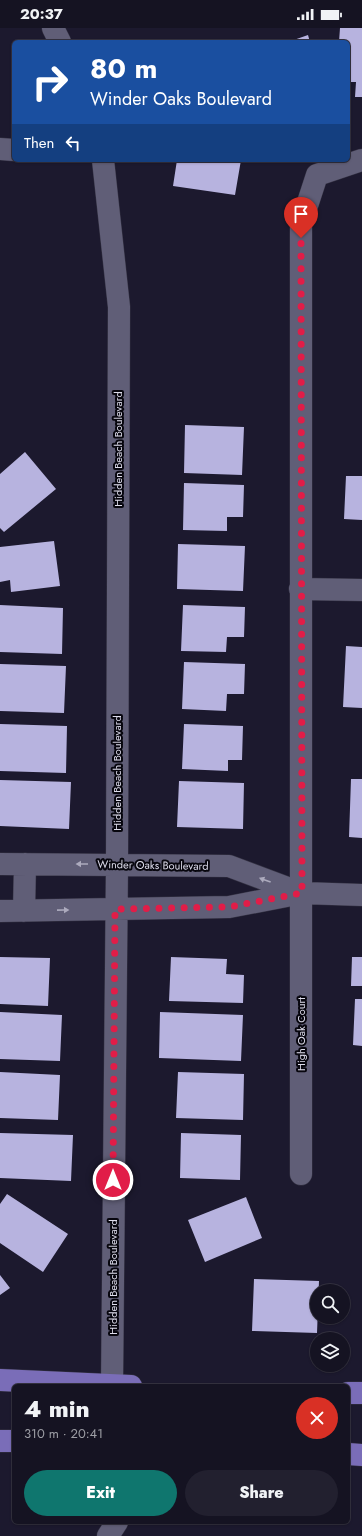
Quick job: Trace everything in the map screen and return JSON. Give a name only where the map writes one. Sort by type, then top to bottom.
[{"type":"main road","points":[[0,1380],[79,1384]]},
{"type":"main road","points":[[350,1392],[362,1393]]},
{"type":"main road","points":[[0,1441],[12,1441]]},
{"type":"main road","points":[[350,1454],[362,1454]]},
{"type":"street","points":[[53,28],[59,40]]},
{"type":"street","points":[[0,149],[12,150]]},
{"type":"street","name":"High Oak Court","points":[[301,1174],[301,224],[317,175],[362,160]]},
{"type":"street","name":"Hidden Beach Boulevard","points":[[103,162],[119,306],[117,864],[115,909],[118,1384]]},
{"type":"street","points":[[300,589],[362,590]]},
{"type":"street","name":"Winder Oaks Boulevard","points":[[0,864],[229,866],[302,893]]},
{"type":"street","points":[[24,864],[24,911]]},
{"type":"street","name":"Winder Oaks Boulevard","points":[[0,911],[229,907],[302,893],[362,895]]},
{"type":"street","points":[[99,1524],[108,1536],[116,1524]]},
{"type":"building","points":[[340,28],[362,28],[362,97],[355,97],[356,82],[350,82],[350,40],[339,40]]},
{"type":"building","points":[[308,35],[309,40],[294,40]]},
{"type":"building","points":[[177,162],[241,162],[235,195],[173,186]]},
{"type":"building","points":[[185,425],[244,427],[242,475],[184,473]]},
{"type":"building","points":[[25,452],[56,489],[4,532],[0,528],[0,474]]},
{"type":"building","points":[[346,476],[362,476],[362,520],[344,519]]},
{"type":"building","points":[[184,483],[244,485],[243,517],[227,517],[227,531],[183,530]]},
{"type":"building","points":[[54,541],[60,586],[11,592],[10,580],[0,582],[0,547]]},
{"type":"building","points":[[178,544],[245,546],[243,591],[177,589]]},
{"type":"building","points":[[0,605],[63,608],[62,654],[0,652]]},
{"type":"building","points":[[183,605],[245,607],[244,637],[227,637],[226,652],[181,651]]},
{"type":"building","points":[[346,646],[362,647],[362,708],[343,707]]},
{"type":"building","points":[[184,662],[245,664],[244,694],[227,694],[226,711],[182,709]]},
{"type":"building","points":[[0,664],[66,666],[64,713],[0,711]]},
{"type":"building","points":[[0,724],[67,726],[66,773],[0,771]]},
{"type":"building","points":[[184,724],[243,726],[242,760],[228,760],[228,771],[182,769]]},
{"type":"building","points":[[351,779],[362,779],[362,838],[349,837]]},
{"type":"building","points":[[0,780],[71,782],[69,829],[0,826]]},
{"type":"building","points":[[179,781],[244,783],[243,829],[177,827]]},
{"type":"building","points":[[0,957],[50,958],[48,1006],[0,1004]]},
{"type":"building","points":[[171,957],[227,959],[226,974],[244,975],[243,1003],[169,1001]]},
{"type":"building","points":[[352,957],[362,957],[362,986],[351,986]]},
{"type":"building","points":[[355,999],[362,999],[362,1046],[353,1045]]},
{"type":"building","points":[[0,1012],[62,1015],[60,1061],[0,1059]]},
{"type":"building","points":[[160,1012],[243,1015],[241,1061],[159,1058]]},
{"type":"building","points":[[0,1072],[60,1075],[58,1120],[0,1118]]},
{"type":"building","points":[[178,1072],[244,1074],[243,1120],[176,1118]]},
{"type":"building","points":[[0,1133],[73,1135],[71,1181],[0,1178]]},
{"type":"building","points":[[181,1133],[241,1135],[240,1180],[180,1178]]},
{"type":"building","points":[[7,1194],[68,1234],[43,1272],[0,1243],[0,1204]]},
{"type":"building","points":[[246,1197],[262,1238],[205,1262],[188,1220]]},
{"type":"building","points":[[0,1275],[10,1288],[0,1295]]},
{"type":"building","points":[[254,1279],[319,1281],[319,1284],[310,1284],[310,1324],[317,1324],[317,1332],[252,1331]]},
{"type":"route","points":[[113,1180],[115,909],[229,907],[302,893],[300,589],[301,238]]}]
